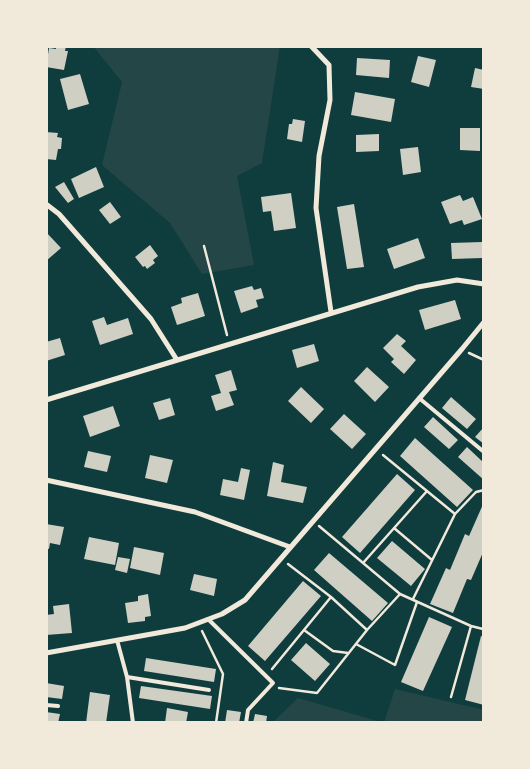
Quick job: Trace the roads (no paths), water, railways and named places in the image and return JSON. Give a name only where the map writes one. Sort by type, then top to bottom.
[{"type":"street","points":[[311,46],[329,65],[330,100],[319,156],[316,208],[331,312]]},
{"type":"street","points":[[46,204],[59,214],[150,319],[177,360]]},
{"type":"street","points":[[46,400],[418,287],[457,280],[484,284]]},
{"type":"street","points":[[46,653],[185,628],[222,614],[244,600],[484,322]]},
{"type":"street","points":[[46,480],[195,512],[290,547]]},
{"type":"lane","points":[[419,398],[484,452]]},
{"type":"lane","points":[[208,619],[273,683],[248,710],[246,723]]},
{"type":"lane","points":[[117,640],[127,677],[133,723]]},
{"type":"lane","points":[[127,677],[210,690]]},
{"type":"lane","points":[[46,705],[58,706]]}]
